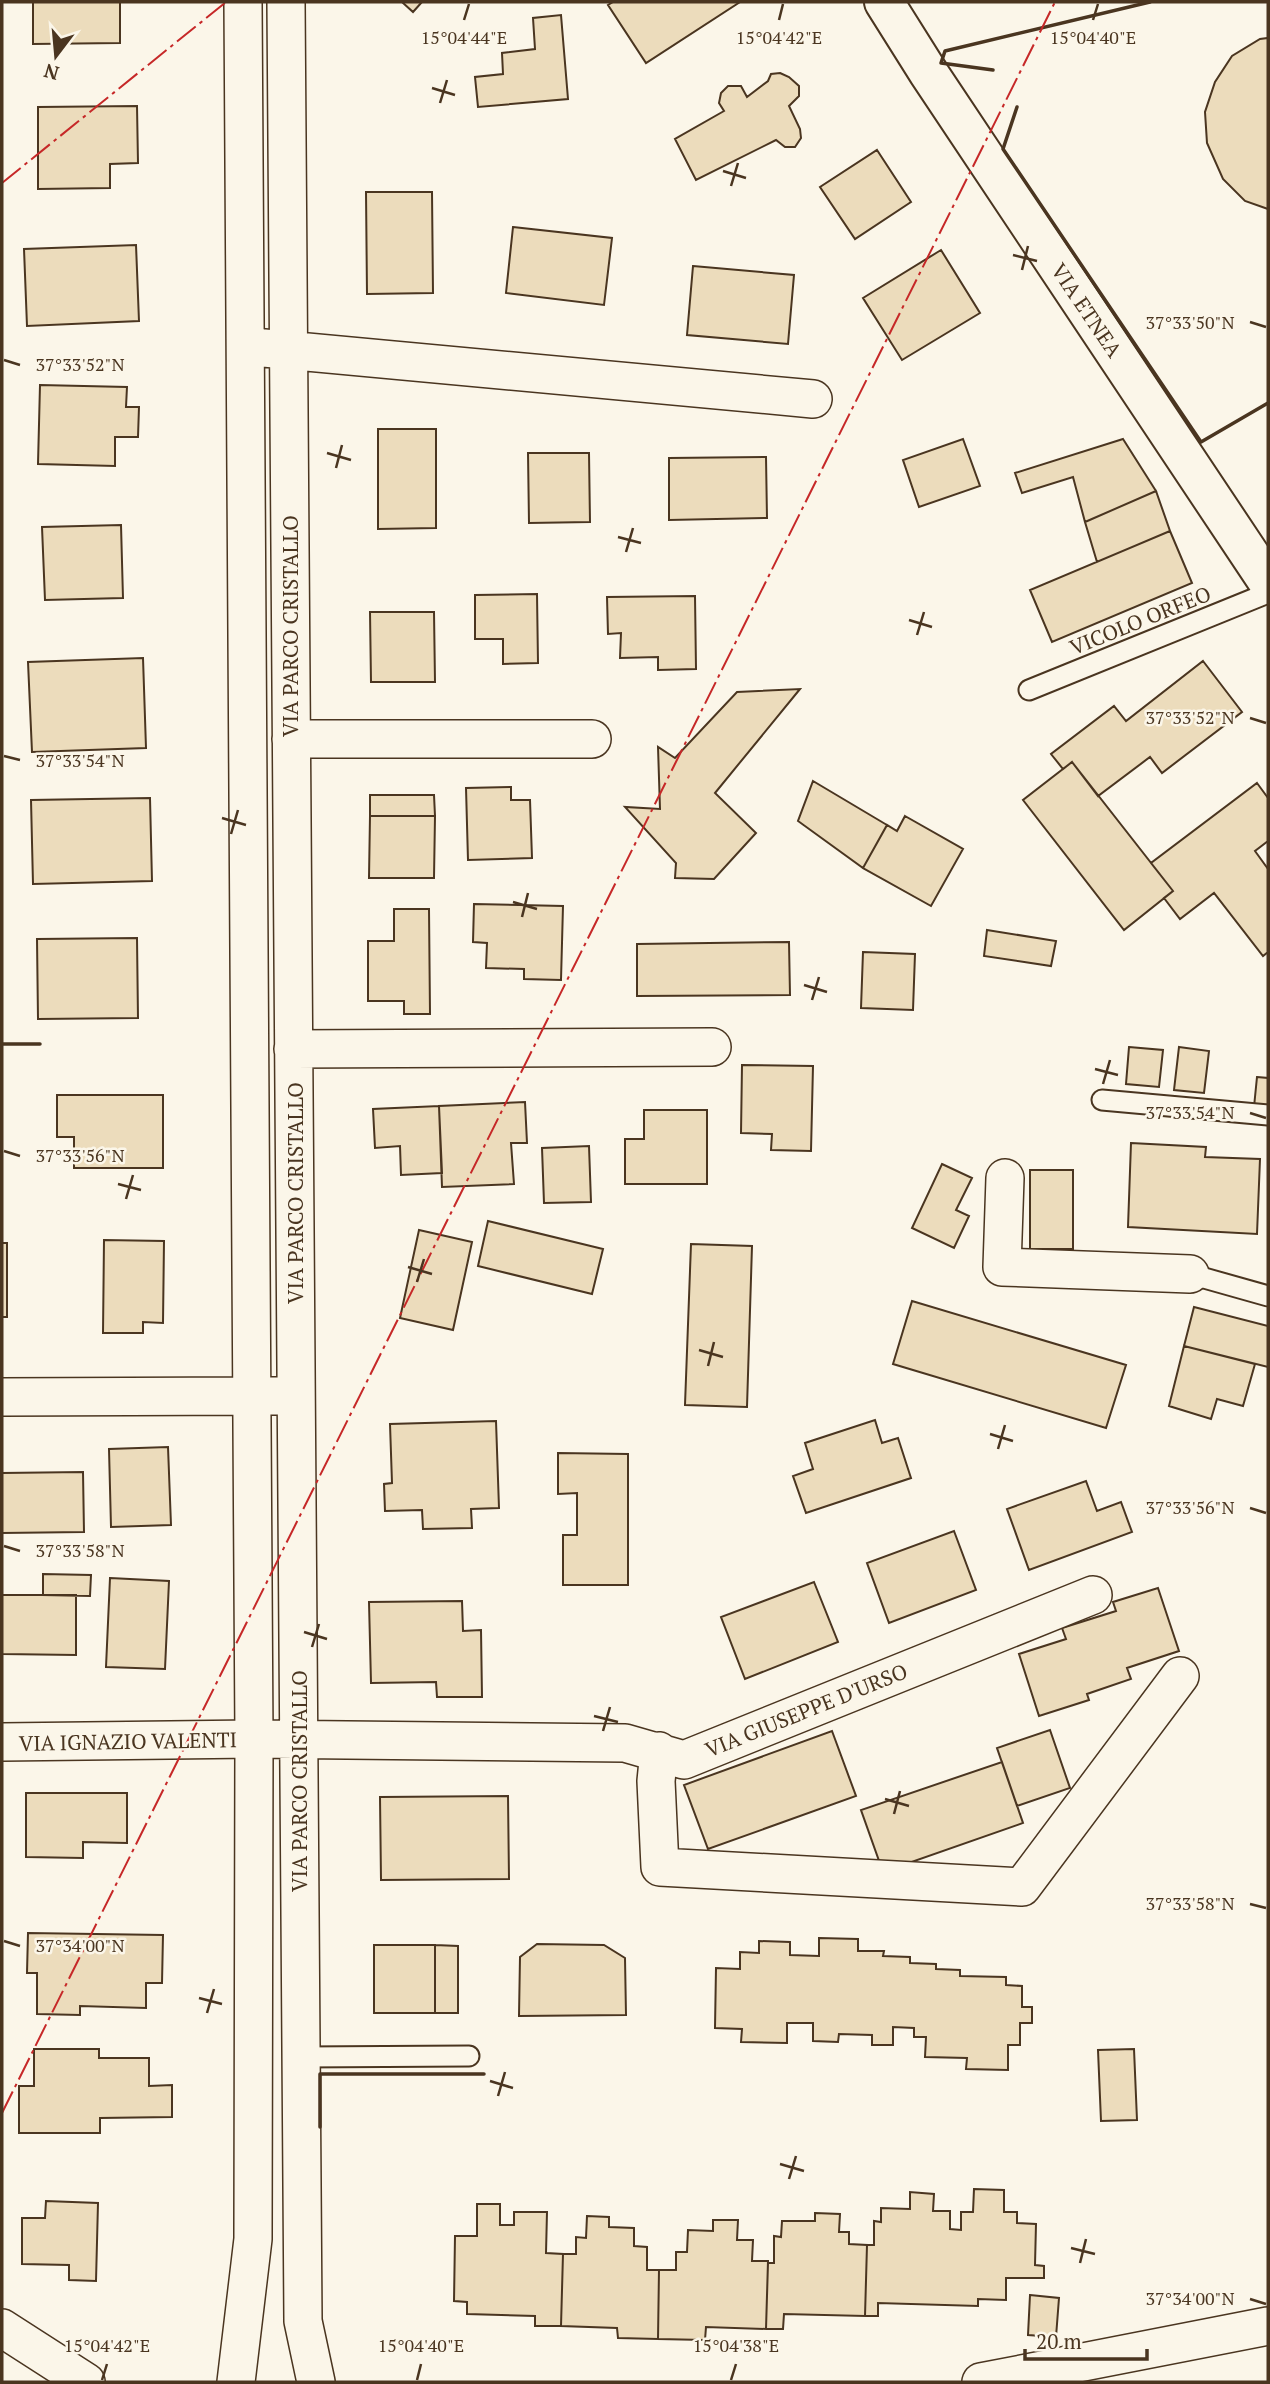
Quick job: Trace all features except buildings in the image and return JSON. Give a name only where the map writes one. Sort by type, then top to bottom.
[{"type":"main road","name":"VIA ETNEA","points":[[884,2],[1268,582]]},
{"type":"street","name":"VIA PARCO CRISTALLO","points":[[236,2382],[253,2239],[254,1739],[243,2]]},
{"type":"street","name":"VIA PARCO CRISTALLO","points":[[286,2],[303,2321],[316,2382]]},
{"type":"street","points":[[245,346],[813,400]]},
{"type":"street","points":[[291,739],[592,738]]},
{"type":"street","points":[[293,1049],[712,1047]]},
{"type":"street","points":[[1005,1178],[1002,1267],[1190,1274]]},
{"type":"street","points":[[2,1397],[296,1395]]},
{"type":"street","name":"VIA GIUSEPPE D'URSO","points":[[299,1740],[625,1743],[684,1760],[1093,1595]]},
{"type":"street","points":[[659,1751],[656,1781],[660,1867],[1022,1887],[1180,1676]]},
{"type":"street","name":"VIA IGNAZIO VALENTI","points":[[2,1742],[299,1740]]},
{"type":"street","points":[[981,2382],[1268,2326]]},
{"type":"street","points":[[2,2328],[86,2382]]},
{"type":"lane","name":"VICOLO ORFEO","points":[[1029,690],[1268,593]]},
{"type":"lane","points":[[1102,1100],[1268,1115]]},
{"type":"lane","points":[[1190,1274],[1268,1296]]},
{"type":"lane","points":[[301,2057],[469,2056]]},
{"type":"wall","points":[[993,70],[941,63],[945,51],[1150,2]]},
{"type":"wall","points":[[1017,107],[1003,149],[1201,442],[1268,403]]},
{"type":"wall","points":[[2,1044],[40,1044]]},
{"type":"wall","points":[[320,2127],[320,2074],[484,2074]]},
{"type":"power","points":[[2,183],[226,2]]},
{"type":"power","points":[[2,2113],[1055,2]]}]
